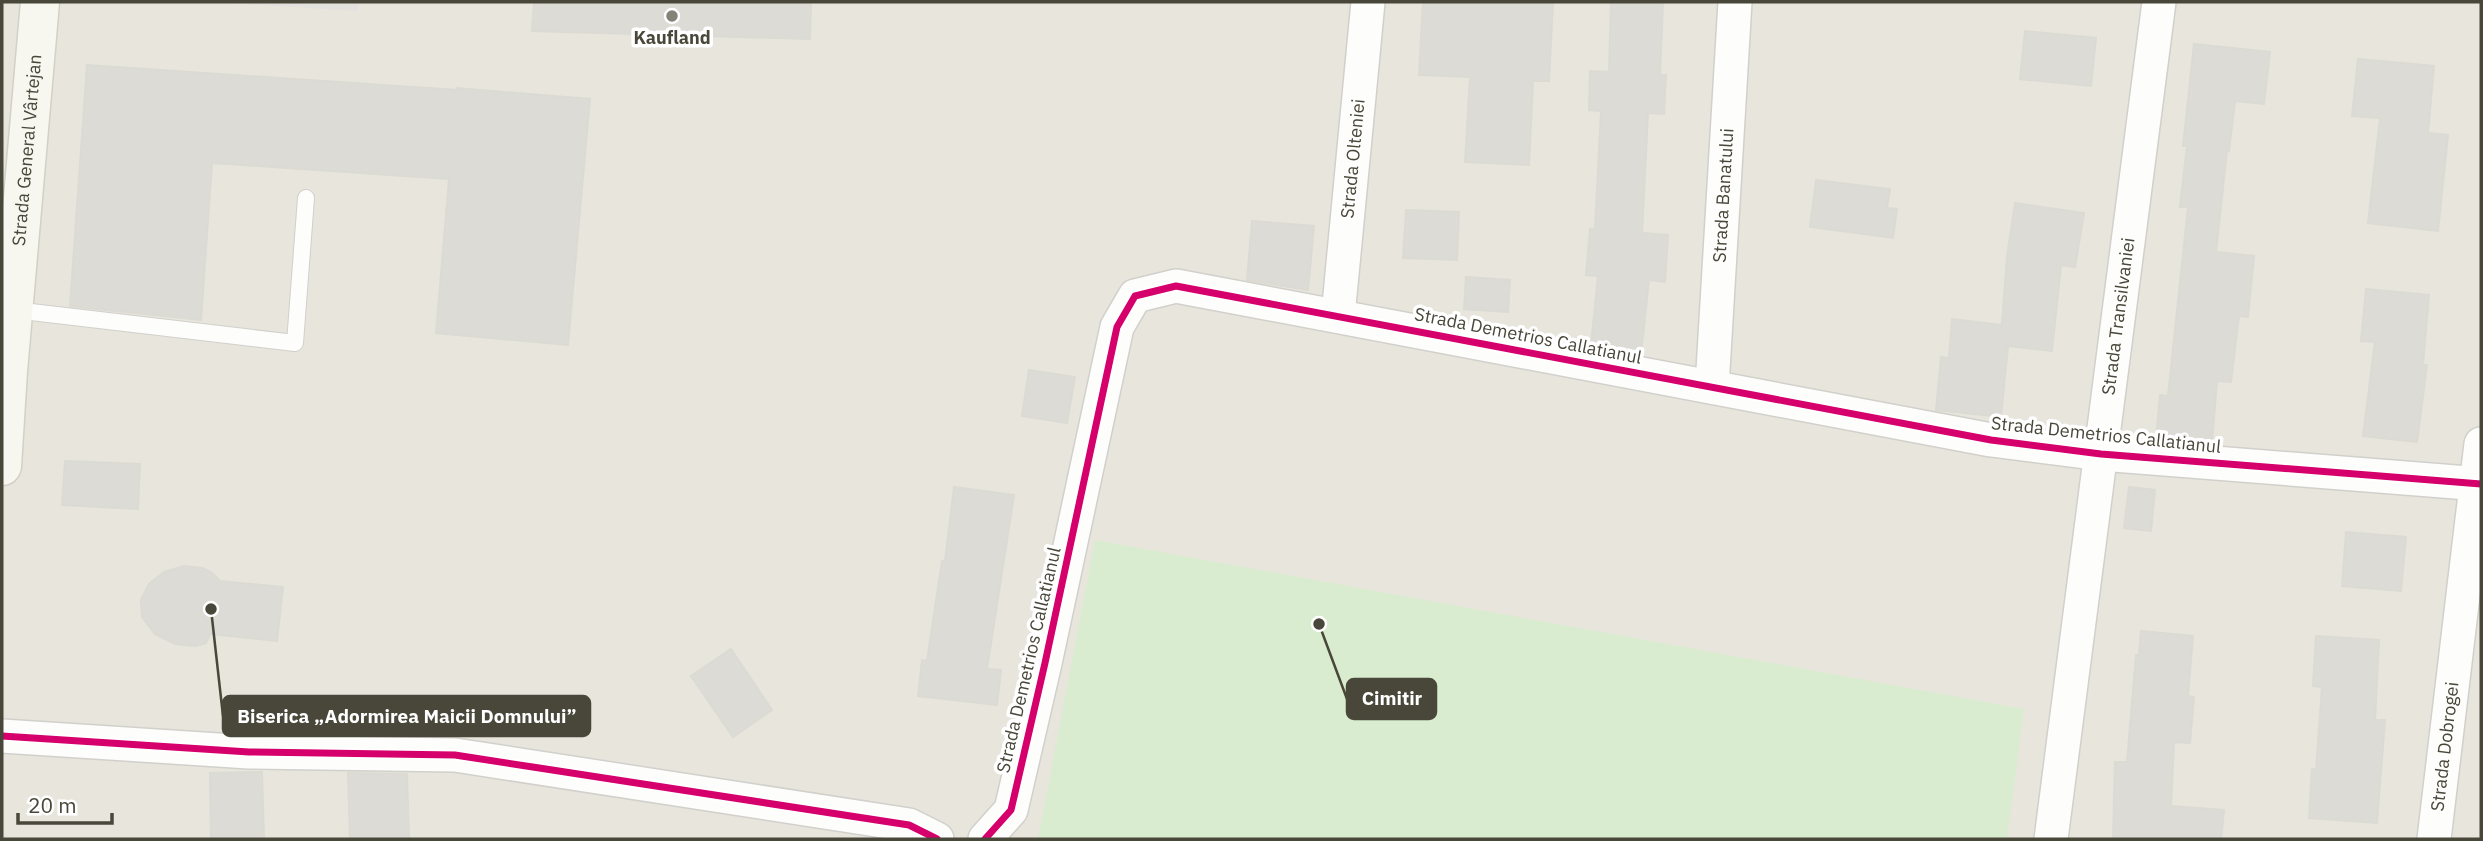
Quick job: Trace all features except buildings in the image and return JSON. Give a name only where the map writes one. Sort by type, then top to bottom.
[{"type":"street","name":"Strada General Vârtejan","points":[[2,466],[5,371],[14,310],[40,2]]},
{"type":"street","name":"Strada Olteniei","points":[[1338,316],[1368,2]]},
{"type":"street","name":"Strada Banatului","points":[[1712,387],[1735,2]]},
{"type":"street","name":"Strada Transilvaniei","points":[[2051,839],[2160,2]]},
{"type":"street","name":"Strada Demetrios Callatianul","points":[[985,839],[1011,810],[1118,327],[1135,296],[1176,286],[1991,440],[2101,454],[2479,484]]},
{"type":"street","name":"Strada Dobrogei","points":[[2434,839],[2469,655],[2481,443]]},
{"type":"street","points":[[2,736],[249,752],[455,755],[909,825],[937,839]]},
{"type":"lane","points":[[14,310],[295,343],[306,198]]},
{"type":"shaded area","points":[[2,2],[2481,2],[2481,839],[2,839]]},
{"type":"shaded area","points":[[212,2],[358,2],[358,11]]},
{"type":"green space","points":[[1095,540],[2024,709],[2007,839],[1038,839]]},
{"type":"cycle path","points":[[985,839],[1011,810],[1117,327],[1135,296],[1176,286],[1991,440],[2101,454],[2481,484]]},
{"type":"cycle path","points":[[2,736],[249,752],[455,755],[909,825],[937,839]]},
{"type":"place","name":"Kaufland","points":[[672,16]]},
{"type":"place","name":"Biserica „Adormirea Maicii Domnului”","points":[[211,609]]},
{"type":"place","name":"Cimitir","points":[[1319,624]]}]
